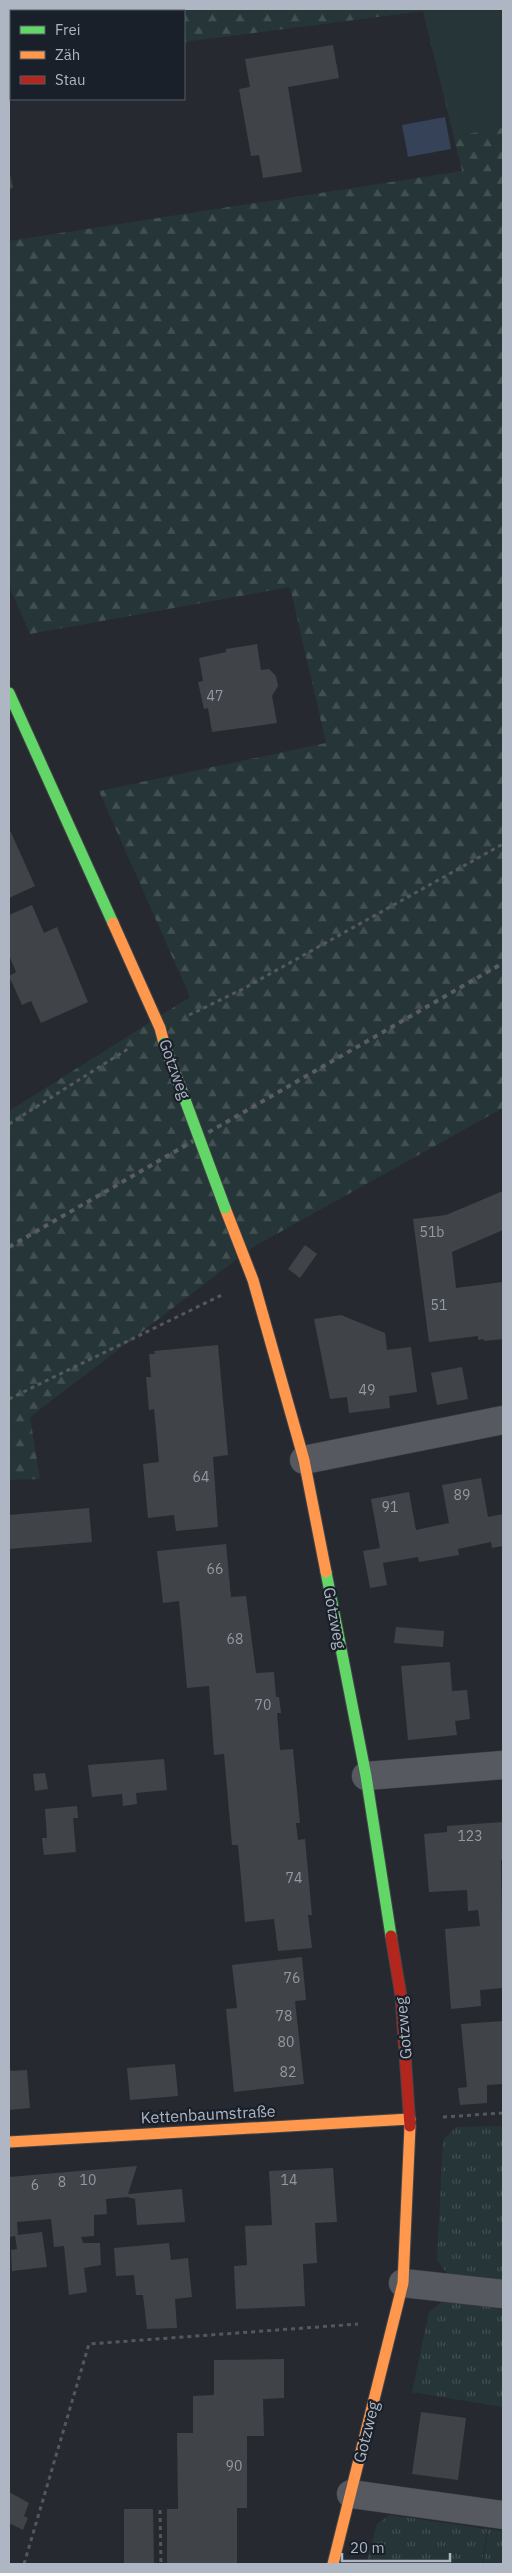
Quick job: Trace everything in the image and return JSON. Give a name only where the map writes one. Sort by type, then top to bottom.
[{"type":"street","name":"Gotzweg","points":[[9,693],[160,1028],[253,1280],[304,1460],[366,1776],[401,1996],[410,2119],[403,2283],[333,2564]]},
{"type":"street","points":[[304,1460],[503,1420]]},
{"type":"street","points":[[366,1776],[503,1765]]},
{"type":"street","name":"Kettenbaumstraße","points":[[9,2142],[410,2119]]},
{"type":"street","points":[[403,2283],[503,2294]]},
{"type":"street","points":[[351,2494],[503,2515]]},
{"type":"path","points":[[9,1124],[160,1028],[241,990],[503,844]]},
{"type":"path","points":[[9,1399],[253,1280]]},
{"type":"path","points":[[410,2119],[503,2113]]},
{"type":"path","points":[[24,2564],[89,2344],[394,2321]]},
{"type":"path","points":[[160,2510],[161,2564]]},
{"type":"green space","points":[[439,9],[499,9],[503,30],[503,128],[454,136],[423,11]]},
{"type":"green space","points":[[503,9],[503,1108],[253,1247],[30,1417],[40,1479],[9,1480],[9,1111],[190,997],[99,791],[326,743],[290,587],[30,634],[9,586],[9,241],[462,171],[423,11],[185,42],[185,10],[128,10]]},
{"type":"green space","points":[[503,2126],[503,2283],[448,2275],[437,2260],[443,2140],[456,2127]]},
{"type":"green space","points":[[444,2300],[503,2309],[503,2407],[412,2392],[429,2312]]},
{"type":"green space","points":[[390,2515],[487,2529],[482,2564],[366,2564],[377,2524]]},
{"type":"green space","points":[[488,2529],[503,2531],[503,2564],[483,2564]]},
{"type":"water","points":[[445,117],[451,149],[408,157],[402,125]]},
{"type":"building","points":[[333,45],[339,78],[288,87],[302,172],[263,178],[259,155],[251,156],[239,89],[250,87],[245,59]]},
{"type":"building","points":[[9,170],[13,188],[9,189]]},
{"type":"building","points":[[257,644],[261,670],[269,669],[276,676],[278,686],[272,696],[277,723],[212,732],[208,708],[204,709],[198,682],[203,681],[199,658],[226,652],[226,649]]},
{"type":"building","points":[[9,828],[35,886],[9,898]]},
{"type":"building","points":[[32,905],[44,933],[57,927],[88,1002],[41,1023],[31,1001],[22,1005],[9,976],[16,972],[9,955],[9,915]]},
{"type":"building","points":[[503,1191],[503,1230],[452,1252],[456,1288],[503,1282],[503,1339],[484,1341],[484,1339],[478,1340],[478,1336],[429,1342],[413,1219],[446,1215]]},
{"type":"building","points":[[305,1245],[317,1254],[300,1278],[288,1269]]},
{"type":"building","points":[[341,1315],[385,1333],[387,1350],[411,1347],[417,1392],[389,1396],[390,1408],[349,1413],[347,1397],[330,1399],[314,1319]]},
{"type":"building","points":[[218,1345],[228,1455],[213,1457],[218,1527],[176,1531],[174,1515],[148,1518],[143,1464],[159,1462],[154,1409],[149,1410],[146,1377],[151,1377],[149,1354],[155,1354],[154,1351]]},
{"type":"building","points":[[462,1367],[468,1399],[437,1405],[431,1373]]},
{"type":"building","points":[[481,1478],[488,1517],[503,1514],[503,1546],[492,1548],[491,1542],[458,1549],[459,1555],[419,1562],[418,1557],[383,1563],[387,1585],[370,1588],[363,1551],[380,1548],[371,1499],[409,1492],[416,1530],[449,1523],[442,1485]]},
{"type":"building","points":[[89,1508],[92,1542],[9,1549],[9,1515]]},
{"type":"building","points":[[226,1544],[231,1597],[246,1596],[256,1673],[274,1672],[276,1697],[279,1697],[281,1713],[277,1713],[280,1750],[293,1749],[300,1823],[296,1823],[298,1840],[305,1839],[312,1915],[308,1915],[312,1948],[278,1951],[274,1919],[245,1922],[238,1845],[232,1845],[224,1754],[214,1755],[209,1686],[187,1688],[179,1601],[163,1603],[157,1551]]},
{"type":"building","points":[[396,1627],[444,1631],[443,1647],[394,1643]]},
{"type":"building","points":[[450,1662],[452,1691],[467,1690],[470,1719],[455,1721],[457,1735],[408,1740],[401,1666]]},
{"type":"building","points":[[164,1759],[167,1790],[136,1793],[137,1804],[123,1806],[122,1794],[92,1797],[88,1765]]},
{"type":"building","points":[[45,1773],[48,1789],[35,1791],[33,1774]]},
{"type":"building","points":[[77,1806],[78,1818],[73,1818],[76,1852],[44,1855],[42,1838],[47,1838],[45,1809]]},
{"type":"building","points":[[503,1822],[503,1860],[501,1860],[503,1988],[480,1990],[481,2006],[451,2009],[445,1929],[480,1926],[478,1910],[468,1911],[467,1890],[429,1892],[424,1834],[447,1832],[447,1826]]},
{"type":"building","points":[[302,1957],[306,2000],[295,2001],[304,2084],[234,2092],[226,2009],[237,2008],[232,1965]]},
{"type":"building","points":[[503,2021],[503,2084],[487,2085],[487,2103],[460,2105],[458,2088],[467,2087],[461,2024]]},
{"type":"building","points":[[175,2064],[178,2096],[130,2100],[127,2068]]},
{"type":"building","points":[[9,2066],[11,2071],[27,2070],[30,2108],[9,2110]]},
{"type":"building","points":[[137,2166],[128,2194],[182,2189],[185,2222],[137,2225],[135,2199],[127,2197],[106,2199],[107,2214],[94,2215],[94,2236],[81,2237],[83,2243],[100,2243],[101,2265],[84,2268],[87,2292],[69,2295],[64,2246],[54,2247],[51,2219],[17,2222],[18,2235],[42,2232],[47,2267],[12,2271],[11,2250],[17,2249],[15,2236],[9,2237],[9,2177]]},
{"type":"building","points":[[333,2168],[337,2222],[315,2223],[317,2263],[303,2264],[305,2306],[236,2309],[234,2266],[247,2265],[245,2226],[272,2225],[269,2171]]},
{"type":"building","points":[[169,2243],[171,2260],[188,2258],[192,2297],[175,2299],[177,2328],[147,2329],[143,2295],[136,2295],[134,2275],[116,2276],[114,2248]]},
{"type":"building","points":[[284,2359],[284,2398],[263,2399],[264,2436],[247,2436],[247,2508],[237,2508],[237,2564],[167,2564],[167,2509],[178,2509],[177,2433],[193,2433],[193,2396],[214,2395],[214,2360]]},
{"type":"building","points":[[421,2412],[466,2418],[458,2480],[412,2474]]},
{"type":"building","points":[[9,2492],[29,2503],[24,2516],[28,2518],[23,2530],[9,2523]]},
{"type":"building","points":[[124,2509],[153,2509],[154,2564],[124,2564]]},
{"type":"railway","points":[[9,1247],[503,963]]},
{"type":"traffic: fast","points":[[9,693],[113,923]]},
{"type":"traffic: fast","points":[[164,1043],[225,1208]]},
{"type":"traffic: fast","points":[[326,1572],[366,1776],[391,1936]]},
{"type":"traffic: slow","points":[[113,923],[160,1028],[164,1043]]},
{"type":"traffic: slow","points":[[225,1208],[253,1280],[304,1460],[326,1572]]},
{"type":"traffic: slow","points":[[9,2142],[410,2119]]},
{"type":"traffic: slow","points":[[333,2564],[403,2283],[410,2126]]},
{"type":"traffic: jam","points":[[391,1936],[401,1996],[410,2126]]}]
